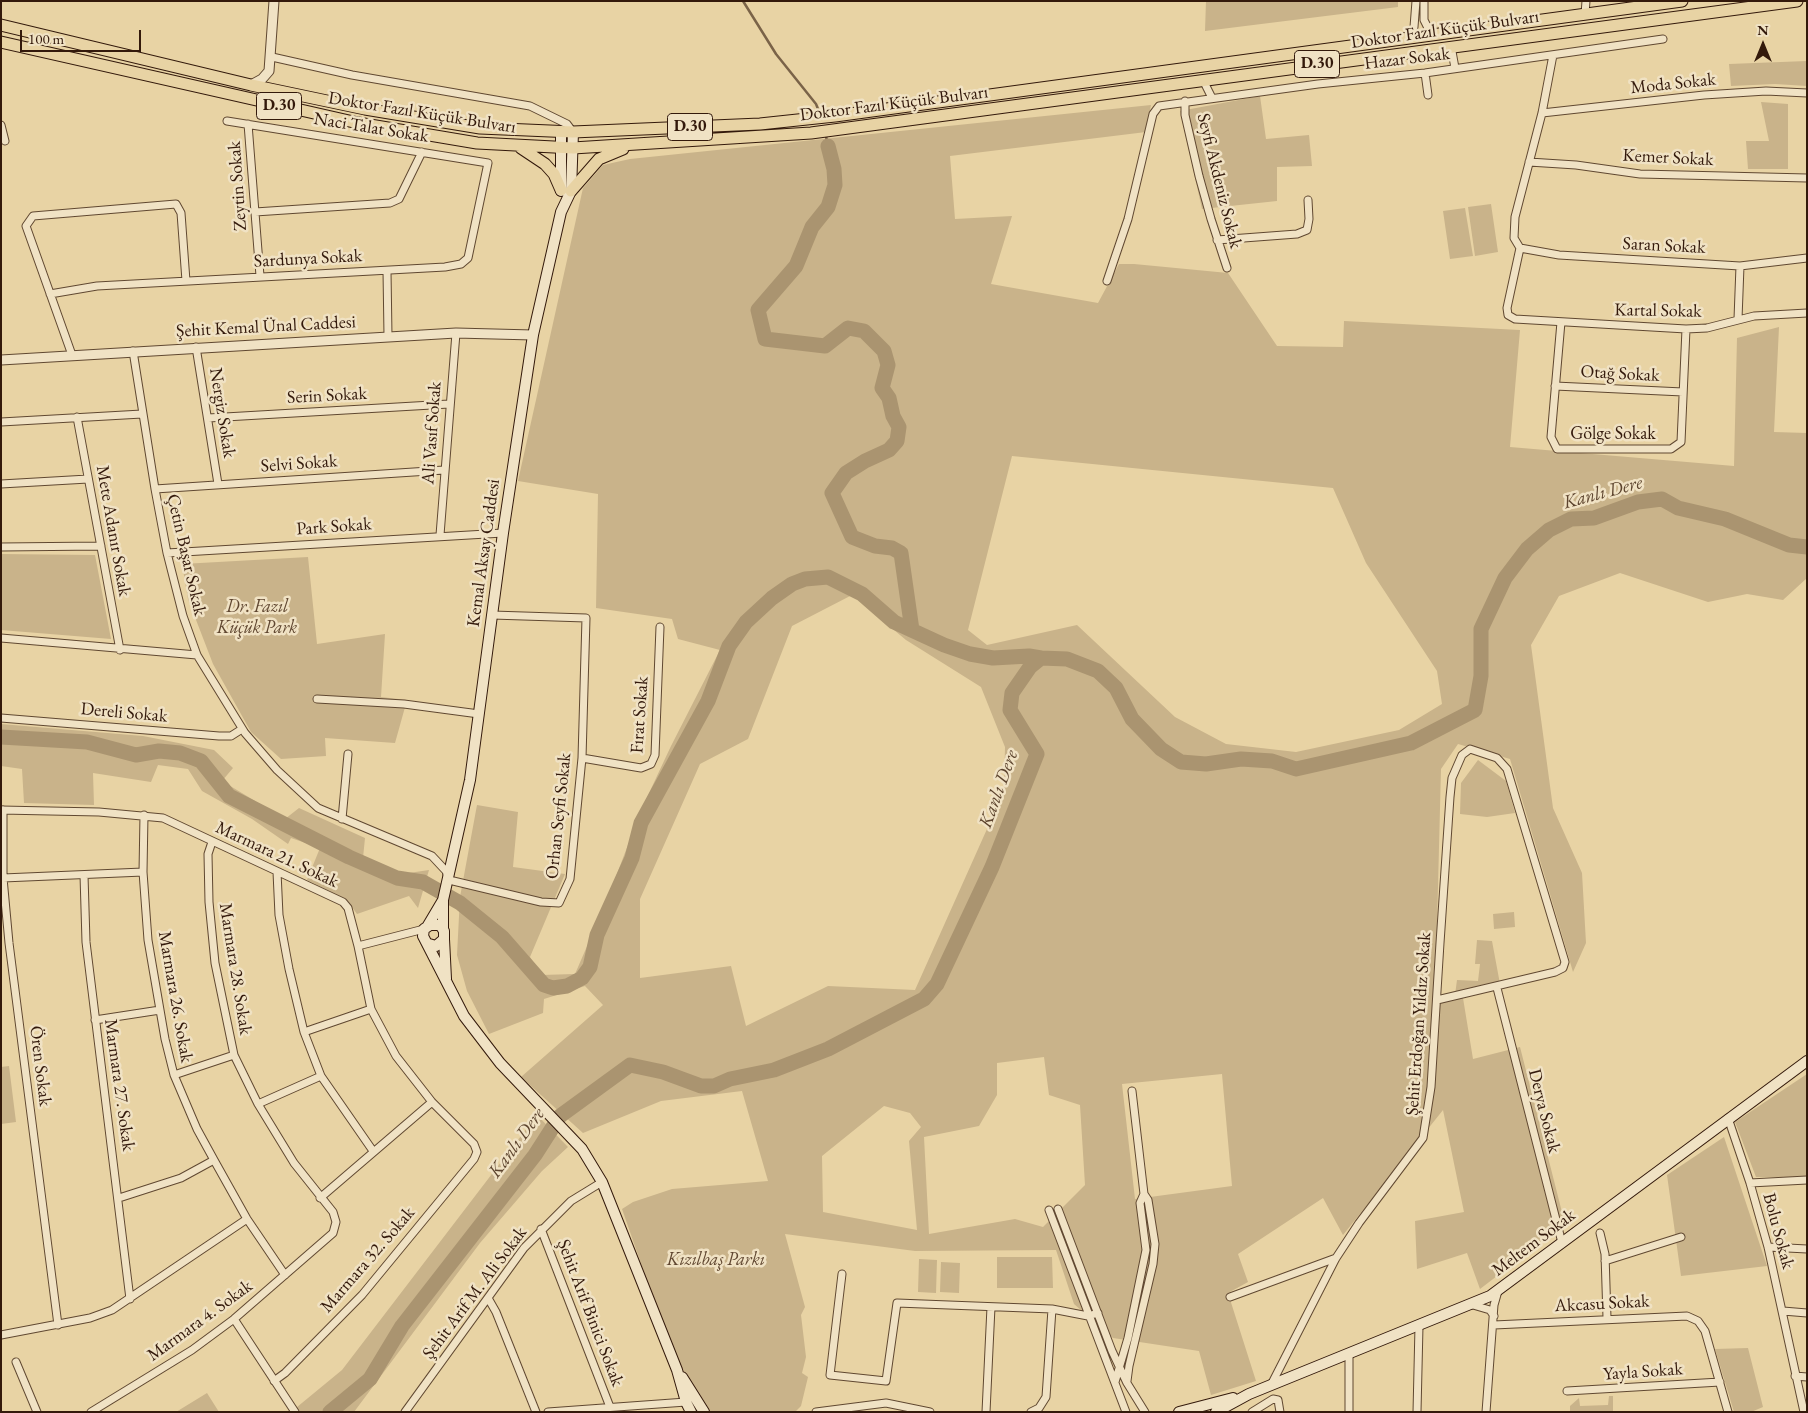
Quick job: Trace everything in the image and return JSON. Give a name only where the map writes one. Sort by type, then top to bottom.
[{"type":"highway","name":"Doktor Fazıl Küçük Bulvarı","points":[[1,26],[365,110],[480,128],[567,132],[760,124],[835,116],[1682,1]]},
{"type":"highway","name":"Doktor Fazıl Küçük Bulvarı","points":[[1,42],[349,121],[477,143],[567,148],[636,145],[837,130],[1797,1]]},
{"type":"highway","points":[[518,146],[532,153],[545,164],[566,190],[599,159],[636,145]]},
{"type":"main road","name":"Kemal Aksay Caddesi","points":[[425,928],[443,900],[470,780],[503,532],[533,335],[566,190],[567,132]]},
{"type":"main road","name":"Kemal Aksay Caddesi","points":[[443,900],[443,928]]},
{"type":"main road","points":[[446,980],[443,928],[437,924],[425,928],[423,936],[464,1016],[482,1040],[544,1110],[582,1149],[602,1182],[678,1370],[686,1402],[691,1412]]},
{"type":"main road","points":[[427,943],[436,946],[444,939]]},
{"type":"main road","name":"Meltem Sokak","points":[[1179,1412],[1249,1394],[1473,1305],[1498,1290],[1807,1061]]},
{"type":"main road","points":[[678,1370],[704,1412]]},
{"type":"main road","name":"Meltem Sokak","points":[[1216,1412],[1249,1394]]},
{"type":"street","points":[[251,85],[262,79],[269,71],[272,56],[274,1]]},
{"type":"street","points":[[1410,37],[1414,27],[1416,1]]},
{"type":"street","points":[[1424,1],[1424,20],[1428,28],[1436,34]]},
{"type":"street","points":[[1586,1],[1586,14]]},
{"type":"street","name":"Hazar Sokak","points":[[1107,281],[1128,219],[1155,109],[1159,106],[1185,101],[1425,73],[1663,39]]},
{"type":"street","points":[[1451,46],[1455,68]]},
{"type":"street","points":[[1520,248],[1514,238],[1515,217],[1542,113],[1553,55]]},
{"type":"street","points":[[272,56],[352,75],[530,106],[566,124],[567,132]]},
{"type":"street","points":[[269,71],[278,88],[288,93]]},
{"type":"street","points":[[1425,73],[1428,95]]},
{"type":"street","points":[[1202,80],[1212,98]]},
{"type":"street","name":"Moda Sokak","points":[[1542,113],[1704,95],[1766,91],[1807,93]]},
{"type":"street","name":"Seyfi Akdeniz Sokak","points":[[1185,101],[1185,115],[1217,240],[1227,268]]},
{"type":"street","name":"Naci Talat Sokak","points":[[227,121],[488,163]]},
{"type":"street","name":"Zeytin Sokak","points":[[248,124],[260,276]]},
{"type":"street","points":[[1,125],[5,142]]},
{"type":"street","points":[[255,212],[390,203],[399,199],[422,152]]},
{"type":"street","name":"Kemer Sokak","points":[[1529,162],[1576,165],[1640,174],[1807,178]]},
{"type":"street","name":"Sardunya Sokak","points":[[50,294],[97,286],[260,276],[387,271],[461,264],[468,258],[488,163]]},
{"type":"street","points":[[1217,240],[1297,234],[1307,230],[1309,219],[1308,200]]},
{"type":"street","points":[[72,355],[26,226],[33,216],[165,203],[176,204],[181,212],[186,280]]},
{"type":"street","name":"Saran Sokak","points":[[1520,248],[1559,255],[1740,266],[1807,258]]},
{"type":"street","name":"Kartal Sokak","points":[[1520,248],[1507,308],[1508,315],[1515,319],[1686,329],[1708,328],[1754,316],[1807,313]]},
{"type":"street","points":[[1738,319],[1740,266]]},
{"type":"street","points":[[387,271],[388,336]]},
{"type":"street","name":"Gölge Sokak","points":[[1562,322],[1551,437],[1557,448],[1671,449],[1681,442],[1686,329]]},
{"type":"street","name":"Şehit Kemal Ünal Caddesi","points":[[1,360],[196,346],[388,336],[456,333],[533,335]]},
{"type":"street","name":"Ali Vasıf Sokak","points":[[440,536],[456,333]]},
{"type":"street","name":"Nergiz Sokak","points":[[196,346],[218,484]]},
{"type":"street","name":"Çetin Başar Sokak","points":[[133,351],[142,414],[167,553],[183,616],[197,655],[242,729],[277,770],[302,795],[318,808],[436,860],[446,871],[449,880]]},
{"type":"street","name":"Otağ Sokak","points":[[1556,386],[1683,392]]},
{"type":"street","name":"Serin Sokak","points":[[208,418],[449,404]]},
{"type":"street","points":[[1,422],[142,414]]},
{"type":"street","name":"Mete Adanır Sokak","points":[[77,417],[120,650]]},
{"type":"street","name":"Selvi Sokak","points":[[155,489],[444,470]]},
{"type":"street","points":[[1,484],[88,479]]},
{"type":"street","name":"Park Sokak","points":[[167,553],[503,532]]},
{"type":"street","points":[[1,547],[101,546]]},
{"type":"street","name":"Orhan Seyfi Sokak","points":[[449,880],[541,902],[559,902],[570,879],[582,758],[586,618],[492,615]]},
{"type":"street","name":"Fırat Sokak","points":[[582,758],[641,768],[651,764],[655,755],[660,627]]},
{"type":"street","points":[[1,638],[120,650],[197,655]]},
{"type":"street","points":[[316,699],[404,704],[479,714]]},
{"type":"street","name":"Dereli Sokak","points":[[1,718],[219,736],[231,736],[242,729]]},
{"type":"street","name":"Şehit Erdoğan Yıldız Sokak","points":[[1272,1385],[1336,1258],[1359,1223],[1423,1138],[1431,1087],[1452,778],[1462,754],[1470,749],[1498,758],[1506,769],[1564,954],[1563,968],[1556,972],[1498,988]]},
{"type":"street","points":[[342,819],[348,754]]},
{"type":"street","name":"Marmara 21. Sokak","points":[[2,810],[144,815],[163,818],[343,902],[348,908],[358,946],[371,1009],[396,1056],[432,1102],[474,1144],[477,1152]]},
{"type":"street","name":"Ören Sokak","points":[[2,810],[3,878],[9,943],[58,1325]]},
{"type":"street","name":"Marmara 26. Sokak","points":[[144,815],[143,872],[148,940],[174,1075],[197,1129],[214,1160],[247,1219],[285,1275]]},
{"type":"street","name":"Marmara 28. Sokak","points":[[212,842],[208,854],[213,945],[234,1055],[258,1104],[294,1163],[332,1212],[336,1222]]},
{"type":"street","points":[[3,878],[143,872]]},
{"type":"street","points":[[277,872],[280,915],[289,969],[304,1032],[321,1076],[373,1151]]},
{"type":"street","name":"Marmara 27. Sokak","points":[[84,875],[86,942],[130,1299]]},
{"type":"street","points":[[358,946],[400,937],[425,928]]},
{"type":"street","points":[[400,937],[427,943]]},
{"type":"street","points":[[1437,1000],[1498,988]]},
{"type":"street","name":"Derya Sokak","points":[[1498,988],[1562,1243]]},
{"type":"street","points":[[304,1032],[371,1009]]},
{"type":"street","points":[[95,1020],[160,1010]]},
{"type":"street","points":[[174,1075],[234,1055]]},
{"type":"street","points":[[258,1104],[321,1076]]},
{"type":"street","points":[[1127,1383],[1128,1366],[1153,1264],[1155,1244],[1148,1200],[1144,1194],[1132,1091]]},
{"type":"street","points":[[320,1198],[432,1102]]},
{"type":"street","name":"Bolu Sokak","points":[[1728,1118],[1750,1183],[1768,1247],[1804,1412]]},
{"type":"street","name":"Marmara 32. Sokak","points":[[274,1381],[285,1373],[362,1295],[477,1152]]},
{"type":"street","points":[[118,1198],[180,1178],[214,1160]]},
{"type":"street","points":[[1750,1183],[1772,1180],[1807,1180]]},
{"type":"street","name":"Şehit Arif M. Ali Sokak","points":[[405,1412],[524,1248],[572,1201],[602,1182]]},
{"type":"street","points":[[1115,1382],[1120,1368],[1145,1260],[1145,1233],[1140,1203],[1144,1194]]},
{"type":"street","points":[[1058,1209],[1120,1368],[1127,1383],[1146,1412]]},
{"type":"street","points":[[1049,1210],[1126,1412]]},
{"type":"street","points":[[1,1335],[90,1318],[112,1310],[247,1219]]},
{"type":"street","name":"Marmara 4. Sokak","points":[[91,1412],[192,1350],[234,1319],[333,1233],[336,1222]]},
{"type":"street","name":"Şehit Arif Binici Sokak","points":[[541,1230],[610,1407]]},
{"type":"street","points":[[1600,1233],[1605,1261],[1607,1318]]},
{"type":"street","points":[[1605,1261],[1681,1237]]},
{"type":"street","points":[[1768,1247],[1807,1249]]},
{"type":"street","points":[[1230,1296],[1336,1258]]},
{"type":"street","points":[[842,1274],[830,1376],[886,1381],[897,1303],[1052,1309],[1088,1316],[1098,1313]]},
{"type":"street","points":[[1486,1412],[1495,1298],[1498,1290]]},
{"type":"street","points":[[488,1298],[496,1312],[536,1412]]},
{"type":"street","points":[[1473,1305],[1490,1310],[1494,1316]]},
{"type":"street","points":[[986,1412],[990,1307]]},
{"type":"street","points":[[1031,1412],[1039,1408],[1046,1397],[1052,1309]]},
{"type":"street","points":[[1783,1311],[1807,1313]]},
{"type":"street","name":"Akcasu Sokak","points":[[1494,1325],[1607,1318],[1686,1316],[1698,1321],[1705,1332],[1720,1382]]},
{"type":"street","points":[[234,1319],[295,1412]]},
{"type":"street","points":[[1418,1412],[1419,1326]]},
{"type":"street","points":[[1349,1412],[1350,1354]]},
{"type":"street","points":[[16,1362],[37,1412]]},
{"type":"street","points":[[1795,1376],[1807,1376]]},
{"type":"street","points":[[1720,1382],[1728,1412]]},
{"type":"street","name":"Yayla Sokak","points":[[1567,1391],[1720,1382]]},
{"type":"street","points":[[1252,1412],[1273,1399],[1278,1400],[1280,1412]]},
{"type":"street","points":[[548,1412],[686,1402]]},
{"type":"street","points":[[816,1412],[886,1403],[930,1412]]},
{"type":"green space","points":[[1206,1],[1398,1],[1398,7],[1205,31]]},
{"type":"green space","points":[[1807,61],[1807,86],[1775,84],[1731,86],[1729,64]]},
{"type":"green space","points":[[1260,96],[1266,139],[1309,135],[1312,166],[1277,167],[1277,201],[1202,209],[1180,111]]},
{"type":"green space","points":[[1761,102],[1788,104],[1788,169],[1748,169],[1746,141],[1769,141]]},
{"type":"green space","name":"Kızılbaş Parkı","points":[[1151,105],[1146,132],[950,156],[955,219],[1012,216],[991,284],[1098,303],[1119,264],[1228,273],[1277,346],[1343,347],[1344,321],[1520,330],[1510,447],[1734,466],[1737,338],[1779,327],[1774,432],[1807,433],[1807,578],[1783,600],[1747,594],[1708,602],[1620,573],[1559,596],[1531,645],[1553,808],[1582,873],[1586,943],[1573,972],[1510,759],[1458,744],[1441,769],[1435,1004],[1463,998],[1473,1059],[1520,1047],[1565,1224],[1480,1289],[1467,1253],[1417,1269],[1415,1221],[1464,1212],[1443,1110],[1343,1235],[1323,1198],[1238,1254],[1248,1282],[1228,1293],[1256,1381],[1211,1395],[1199,1351],[1113,1338],[1074,1304],[1056,1250],[915,1251],[785,1234],[805,1307],[801,1315],[806,1357],[802,1373],[808,1377],[801,1406],[795,1412],[703,1412],[682,1370],[652,1295],[622,1209],[633,1202],[672,1189],[768,1181],[742,1091],[661,1101],[583,1133],[521,1077],[603,1005],[585,986],[544,999],[543,1013],[489,1034],[467,991],[457,955],[460,897],[477,805],[518,812],[513,867],[565,874],[530,957],[541,975],[575,974],[607,900],[642,808],[720,650],[678,639],[672,619],[596,608],[598,494],[518,481],[583,188],[603,165],[630,159]],"holes":[[[1012,456],[1333,488],[1366,563],[1437,671],[1442,704],[1399,730],[1296,752],[1226,744],[1175,717],[1077,625],[987,645],[968,630]],[[852,595],[906,640],[981,687],[1005,747],[1004,791],[915,990],[828,986],[746,1026],[731,966],[640,978],[640,899],[700,764],[748,739],[792,626]],[[1044,1057],[1049,1095],[1080,1105],[1085,1185],[1043,1227],[1015,1219],[929,1234],[924,1137],[979,1126],[997,1095],[997,1063]],[[1222,1074],[1232,1186],[1135,1199],[1122,1084]],[[884,1106],[910,1113],[921,1127],[909,1141],[917,1230],[823,1212],[822,1156]]]},
{"type":"green space","points":[[1491,204],[1498,252],[1475,256],[1468,207]]},
{"type":"green space","points":[[1465,208],[1473,256],[1450,259],[1443,211]]},
{"type":"green space","points":[[1,554],[95,555],[111,639],[1,630]]},
{"type":"green space","name":"Dr. Fazıl Küçük Park","points":[[308,557],[317,644],[385,634],[381,697],[407,700],[395,743],[325,738],[326,756],[281,759],[251,732],[213,664],[188,599],[182,564]]},
{"type":"green space","points":[[1,724],[143,736],[214,750],[233,768],[222,781],[285,819],[299,808],[365,838],[363,858],[402,874],[429,870],[418,908],[409,896],[357,914],[346,899],[307,880],[320,848],[291,838],[288,844],[252,819],[202,791],[188,769],[158,765],[151,782],[93,773],[94,805],[24,803],[22,769],[1,766]]},
{"type":"green space","points":[[1478,760],[1506,781],[1515,813],[1487,817],[1460,814],[1461,783]]},
{"type":"green space","points":[[1514,912],[1515,927],[1494,929],[1493,914]]},
{"type":"green space","points":[[1477,940],[1492,941],[1500,984],[1455,995],[1457,980],[1478,981],[1480,964],[1475,964]]},
{"type":"green space","points":[[9,1066],[16,1122],[1,1124],[1,1067]]},
{"type":"green space","points":[[1807,1074],[1807,1177],[1756,1177],[1735,1122]]},
{"type":"green space","points":[[537,1115],[568,1147],[542,1171],[480,1243],[354,1412],[291,1412],[342,1370]]},
{"type":"green space","points":[[1724,1137],[1767,1266],[1681,1276],[1667,1175]]},
{"type":"green space","points":[[997,1257],[1052,1257],[1053,1288],[997,1288]]},
{"type":"green space","points":[[919,1259],[937,1260],[936,1293],[918,1292]]},
{"type":"green space","points":[[941,1262],[960,1263],[959,1293],[940,1292]]},
{"type":"green space","points":[[1748,1348],[1763,1407],[1751,1412],[1734,1412],[1715,1349]]},
{"type":"green space","points":[[207,1393],[219,1412],[176,1412]]},
{"type":"green space","points":[[1609,1396],[1613,1396],[1613,1412],[1570,1412],[1570,1406],[1579,1398],[1580,1406],[1608,1405]]},
{"type":"waterway","points":[[743,1],[776,54],[816,104],[820,114]]},
{"type":"waterway","points":[[826,136],[828,146]]},
{"type":"waterway","points":[[828,146],[834,169],[835,185],[828,207],[812,227],[796,266],[758,310],[765,339],[825,346],[848,328],[864,331],[884,351],[888,365],[882,388],[889,398],[893,416],[899,427],[897,441],[889,450],[865,461],[846,473],[832,493],[852,537],[875,546],[892,548],[901,553],[912,630]]},
{"type":"waterway","name":"Kanlı Dere","points":[[330,1412],[370,1379],[402,1326],[535,1155],[560,1116],[630,1065],[663,1072],[701,1086],[714,1086],[730,1079],[774,1070],[828,1049],[924,999],[937,984],[992,867],[1037,754],[1010,710],[1012,693],[1030,667],[1041,658],[1067,659],[1098,671],[1116,688],[1132,719],[1161,749],[1181,762],[1206,764],[1241,759],[1272,761],[1296,769],[1411,743],[1475,710],[1481,676],[1481,629],[1505,578],[1527,549],[1549,530],[1571,519],[1594,518],[1638,502],[1662,499],[1678,508],[1725,519],[1789,545],[1807,547]]},
{"type":"waterway","points":[[1,737],[87,742],[136,755],[159,751],[180,753],[201,761],[229,796],[349,857],[397,878],[423,882],[460,903],[502,937],[544,985],[553,988],[567,986],[582,978],[590,967],[597,935],[632,858],[641,823],[708,701],[729,646],[746,622],[772,598],[792,584],[805,579],[828,577],[862,594],[894,622],[944,645],[970,654],[993,658],[1029,656],[1041,658]]}]
